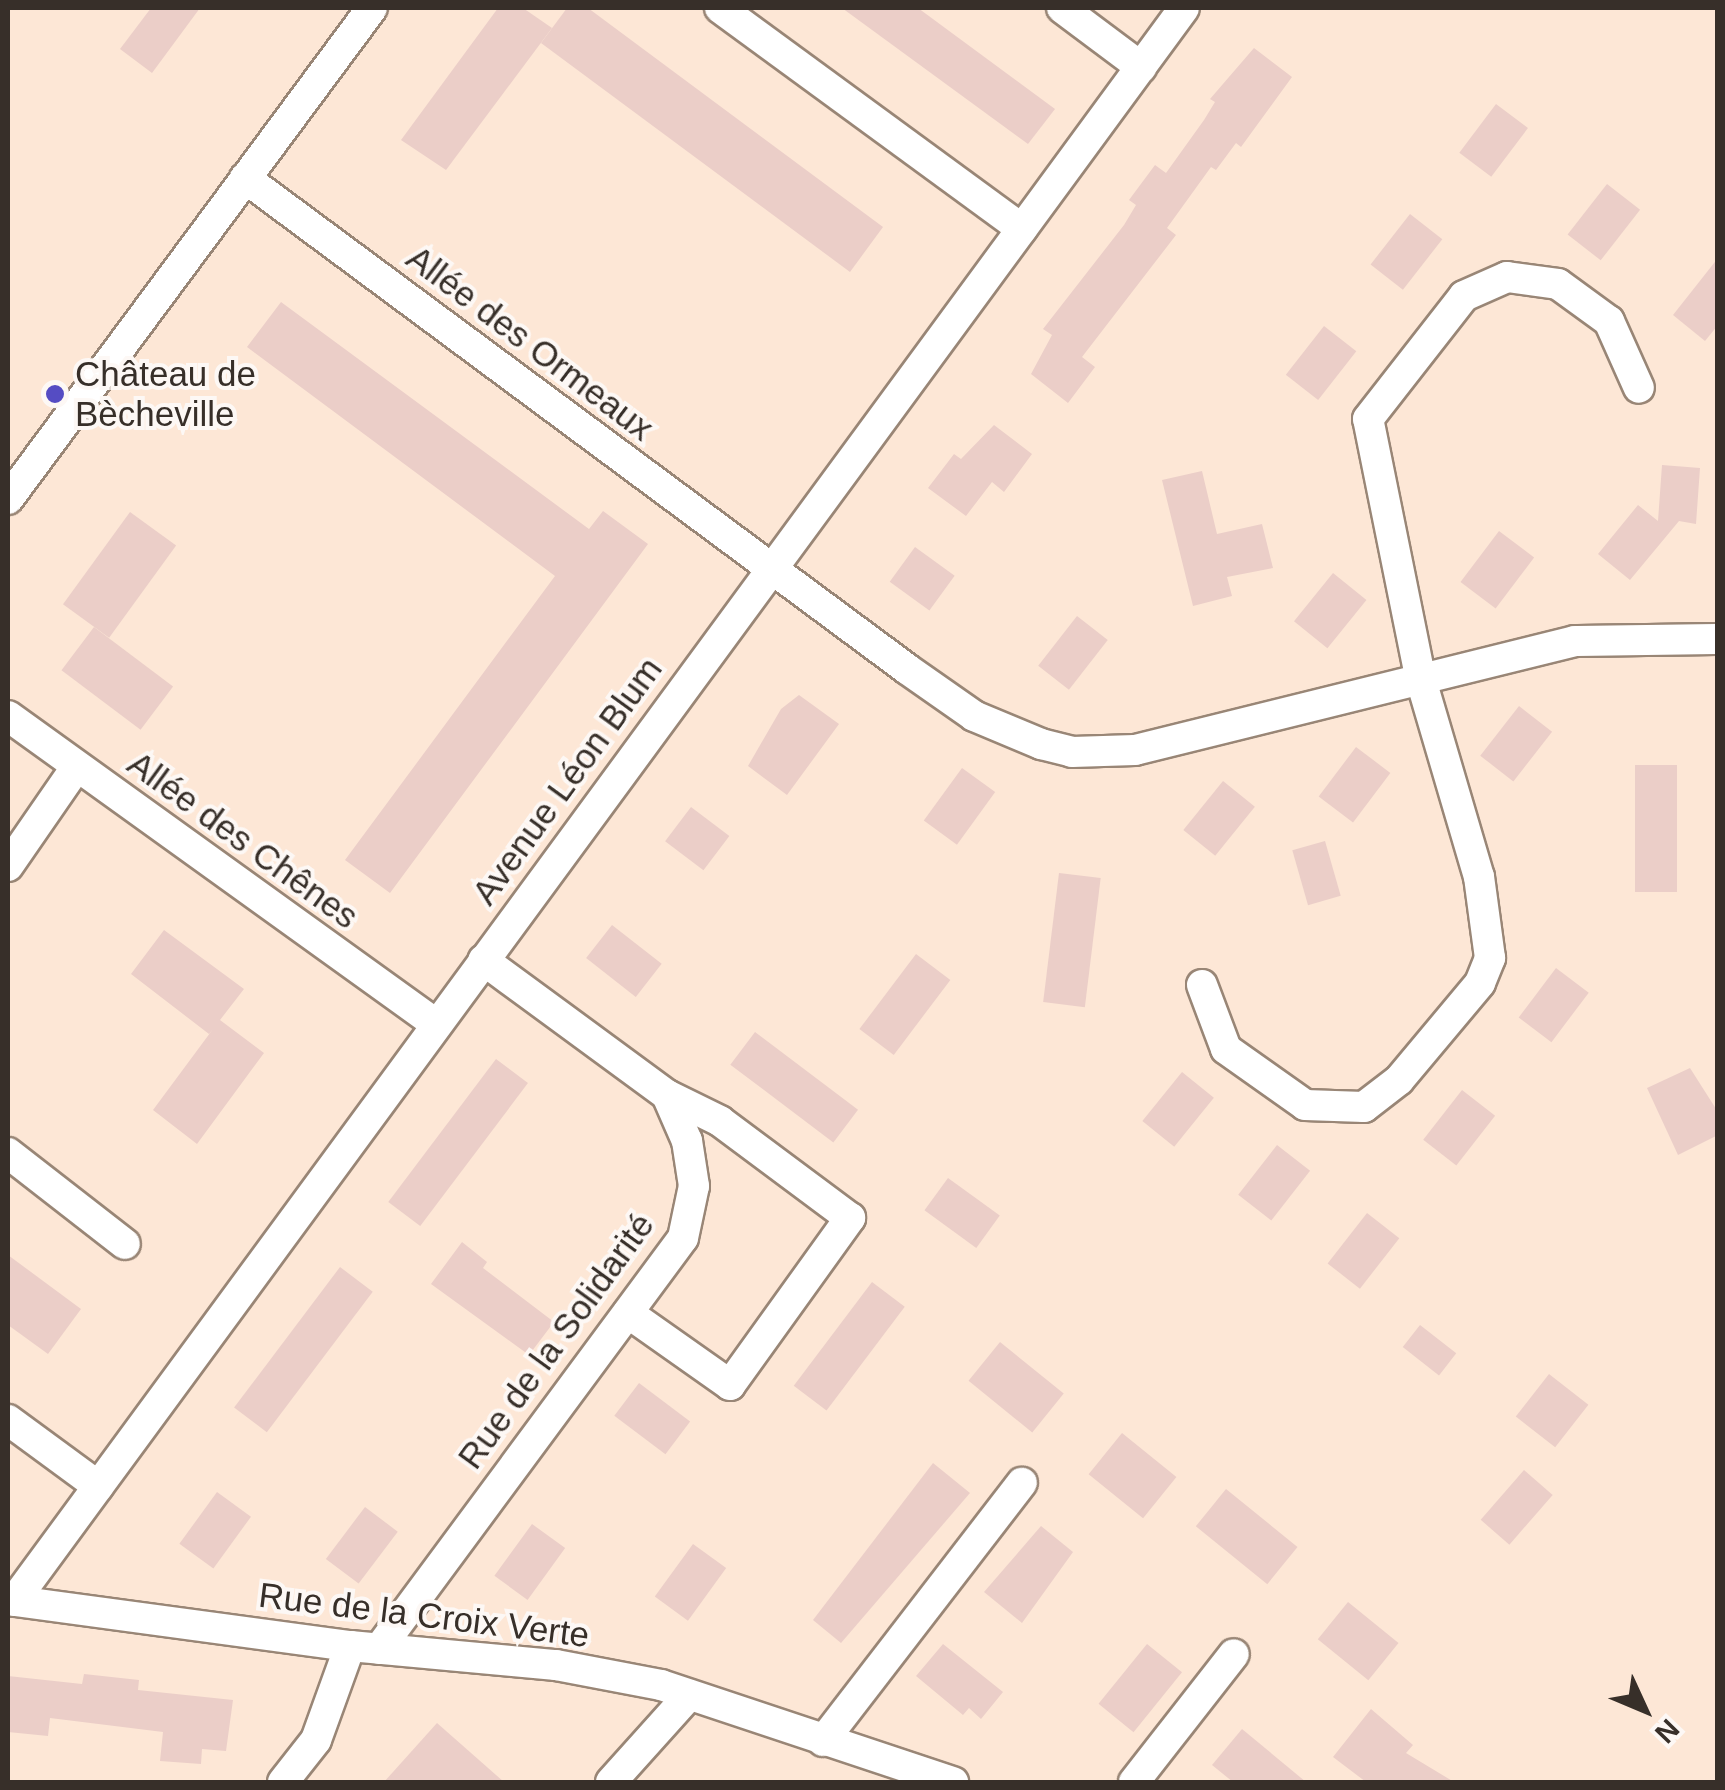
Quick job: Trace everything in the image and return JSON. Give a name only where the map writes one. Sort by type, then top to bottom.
[{"type":"street","points":[[8,498],[372,8]]},
{"type":"street","points":[[720,8],[1022,229]]},
{"type":"street","points":[[1062,8],[1141,67]]},
{"type":"street","name":"Avenue Léon Blum","points":[[11,1600],[1184,8]]},
{"type":"street","name":"Allée des Ormeaux","points":[[246,178],[974,716],[1072,752],[1135,750],[1420,676],[1575,642],[1718,639]]},
{"type":"street","points":[[1202,986],[1226,1049],[1305,1105],[1364,1107],[1399,1080],[1480,983],[1490,958],[1479,877],[1420,676],[1378,496],[1368,419],[1464,296],[1507,277],[1558,284],[1609,321],[1639,388]]},
{"type":"street","name":"Allée des Chênes","points":[[8,716],[436,1024]]},
{"type":"street","points":[[8,866],[76,766]]},
{"type":"street","points":[[483,960],[667,1095],[720,1121],[850,1218],[730,1385],[628,1313]]},
{"type":"street","name":"Rue de la Solidarité","points":[[283,1782],[316,1740],[365,1648],[628,1313],[682,1238],[694,1186],[687,1141],[667,1095]]},
{"type":"street","points":[[8,1154],[125,1244]]},
{"type":"street","points":[[8,1420],[98,1486]]},
{"type":"street","points":[[823,1741],[1022,1482]]},
{"type":"street","name":"Rue de la Croix Verte","points":[[11,1600],[365,1648],[556,1665],[690,1695],[953,1782]]},
{"type":"street","points":[[1134,1782],[1234,1654]]},
{"type":"street","points":[[611,1782],[690,1695]]},
{"type":"building","points":[[151,8],[200,8],[152,73],[120,49]]},
{"type":"building","points":[[498,8],[523,8],[552,28],[446,170],[401,140]]},
{"type":"building","points":[[567,8],[588,8],[883,227],[850,272],[541,43]]},
{"type":"building","points":[[842,8],[918,8],[1055,109],[1028,144]]},
{"type":"building","points":[[1254,48],[1292,77],[1241,147],[1236,143],[1216,170],[1211,167],[1167,228],[1176,235],[1082,357],[1095,367],[1068,403],[1031,374],[1052,335],[1043,329],[1124,225],[1136,205],[1129,200],[1155,165],[1166,173],[1215,102],[1210,99]]},
{"type":"building","points":[[1496,104],[1528,128],[1491,177],[1459,153]]},
{"type":"building","points":[[1607,184],[1640,210],[1601,260],[1568,234]]},
{"type":"building","points":[[1410,214],[1442,239],[1403,290],[1371,264]]},
{"type":"building","points":[[1718,258],[1718,325],[1705,341],[1673,315]]},
{"type":"building","points":[[281,302],[589,529],[603,511],[648,544],[390,893],[345,860],[555,576],[247,347]]},
{"type":"building","points":[[1324,326],[1356,351],[1318,400],[1286,375]]},
{"type":"building","points":[[994,425],[1032,454],[1004,492],[992,482],[966,516],[928,488],[954,454],[961,459]]},
{"type":"building","points":[[1662,465],[1700,468],[1696,524],[1679,521],[1630,580],[1598,554],[1638,505],[1658,521]]},
{"type":"building","points":[[1202,471],[1217,534],[1262,524],[1273,568],[1227,577],[1232,596],[1193,606],[1162,480]]},
{"type":"building","points":[[130,512],[176,546],[109,638],[63,604]]},
{"type":"building","points":[[1499,531],[1534,557],[1496,609],[1460,582]]},
{"type":"building","points":[[915,547],[955,576],[929,611],[890,582]]},
{"type":"building","points":[[1333,573],[1366,600],[1327,648],[1294,621]]},
{"type":"building","points":[[1077,616],[1108,640],[1069,690],[1038,666]]},
{"type":"building","points":[[94,627],[173,687],[141,730],[62,670]]},
{"type":"building","points":[[799,695],[839,724],[787,795],[748,766],[781,709]]},
{"type":"building","points":[[1519,706],[1552,732],[1513,782],[1480,756]]},
{"type":"building","points":[[1356,747],[1390,773],[1353,822],[1319,797]]},
{"type":"building","points":[[1635,765],[1677,765],[1677,892],[1635,892]]},
{"type":"building","points":[[962,768],[995,792],[957,845],[924,821]]},
{"type":"building","points":[[1223,781],[1255,807],[1215,856],[1183,830]]},
{"type":"building","points":[[691,807],[729,836],[703,870],[665,841]]},
{"type":"building","points":[[1325,841],[1341,896],[1308,905],[1292,850]]},
{"type":"building","points":[[1059,873],[1101,878],[1085,1007],[1043,1002]]},
{"type":"building","points":[[612,925],[662,964],[636,997],[586,958]]},
{"type":"building","points":[[164,930],[244,989],[220,1020],[264,1053],[197,1144],[153,1110],[213,1029],[209,1034],[131,974]]},
{"type":"building","points":[[916,954],[950,980],[894,1055],[859,1029]]},
{"type":"building","points":[[1556,968],[1589,993],[1551,1042],[1519,1018]]},
{"type":"building","points":[[755,1032],[858,1110],[833,1142],[730,1065]]},
{"type":"building","points":[[496,1059],[528,1083],[420,1226],[388,1202]]},
{"type":"building","points":[[1690,1068],[1718,1112],[1718,1135],[1678,1155],[1647,1088]]},
{"type":"building","points":[[1182,1072],[1214,1098],[1174,1147],[1142,1121]]},
{"type":"building","points":[[1462,1090],[1495,1116],[1456,1166],[1423,1140]]},
{"type":"building","points":[[1277,1145],[1310,1171],[1271,1221],[1238,1195]]},
{"type":"building","points":[[948,1178],[1000,1216],[976,1248],[924,1210]]},
{"type":"building","points":[[1367,1213],[1399,1238],[1360,1289],[1328,1263]]},
{"type":"building","points":[[462,1242],[487,1262],[483,1268],[554,1322],[529,1355],[431,1284]]},
{"type":"building","points":[[8,1255],[81,1309],[48,1354],[8,1325]]},
{"type":"building","points":[[340,1267],[373,1292],[267,1432],[234,1408]]},
{"type":"building","points":[[872,1282],[905,1307],[827,1410],[794,1386]]},
{"type":"building","points":[[1420,1325],[1456,1353],[1439,1375],[1403,1347]]},
{"type":"building","points":[[1000,1342],[1064,1394],[1032,1432],[969,1381]]},
{"type":"building","points":[[1549,1374],[1588,1405],[1555,1447],[1516,1417]]},
{"type":"building","points":[[639,1383],[690,1422],[665,1454],[614,1416]]},
{"type":"building","points":[[1122,1433],[1176,1477],[1143,1518],[1089,1474]]},
{"type":"building","points":[[933,1463],[970,1493],[841,1643],[813,1620]]},
{"type":"building","points":[[1524,1470],[1553,1495],[1509,1545],[1481,1520]]},
{"type":"building","points":[[1226,1489],[1297,1547],[1267,1584],[1196,1526]]},
{"type":"building","points":[[217,1492],[251,1517],[213,1568],[179,1544]]},
{"type":"building","points":[[365,1507],[398,1532],[359,1584],[326,1559]]},
{"type":"building","points":[[532,1524],[565,1548],[528,1600],[494,1576]]},
{"type":"building","points":[[1041,1526],[1073,1552],[1022,1623],[984,1592]]},
{"type":"building","points":[[693,1544],[726,1568],[688,1621],[655,1597]]},
{"type":"building","points":[[1348,1602],[1399,1643],[1368,1680],[1318,1639]]},
{"type":"building","points":[[943,1644],[1003,1692],[981,1719],[969,1708],[963,1715],[916,1676]]},
{"type":"building","points":[[1147,1644],[1182,1672],[1134,1732],[1099,1704]]},
{"type":"building","points":[[84,1674],[139,1680],[138,1690],[233,1700],[226,1751],[202,1749],[201,1764],[160,1761],[163,1732],[50,1718],[48,1736],[8,1732],[8,1676],[82,1684]]},
{"type":"building","points":[[1371,1709],[1413,1745],[1406,1753],[1454,1782],[1366,1782],[1333,1757]]},
{"type":"building","points":[[437,1723],[504,1782],[384,1782]]},
{"type":"building","points":[[1242,1729],[1306,1782],[1233,1782],[1212,1765]]},
{"type":"place","name":"Château de Bècheville","points":[[55,394]]}]
